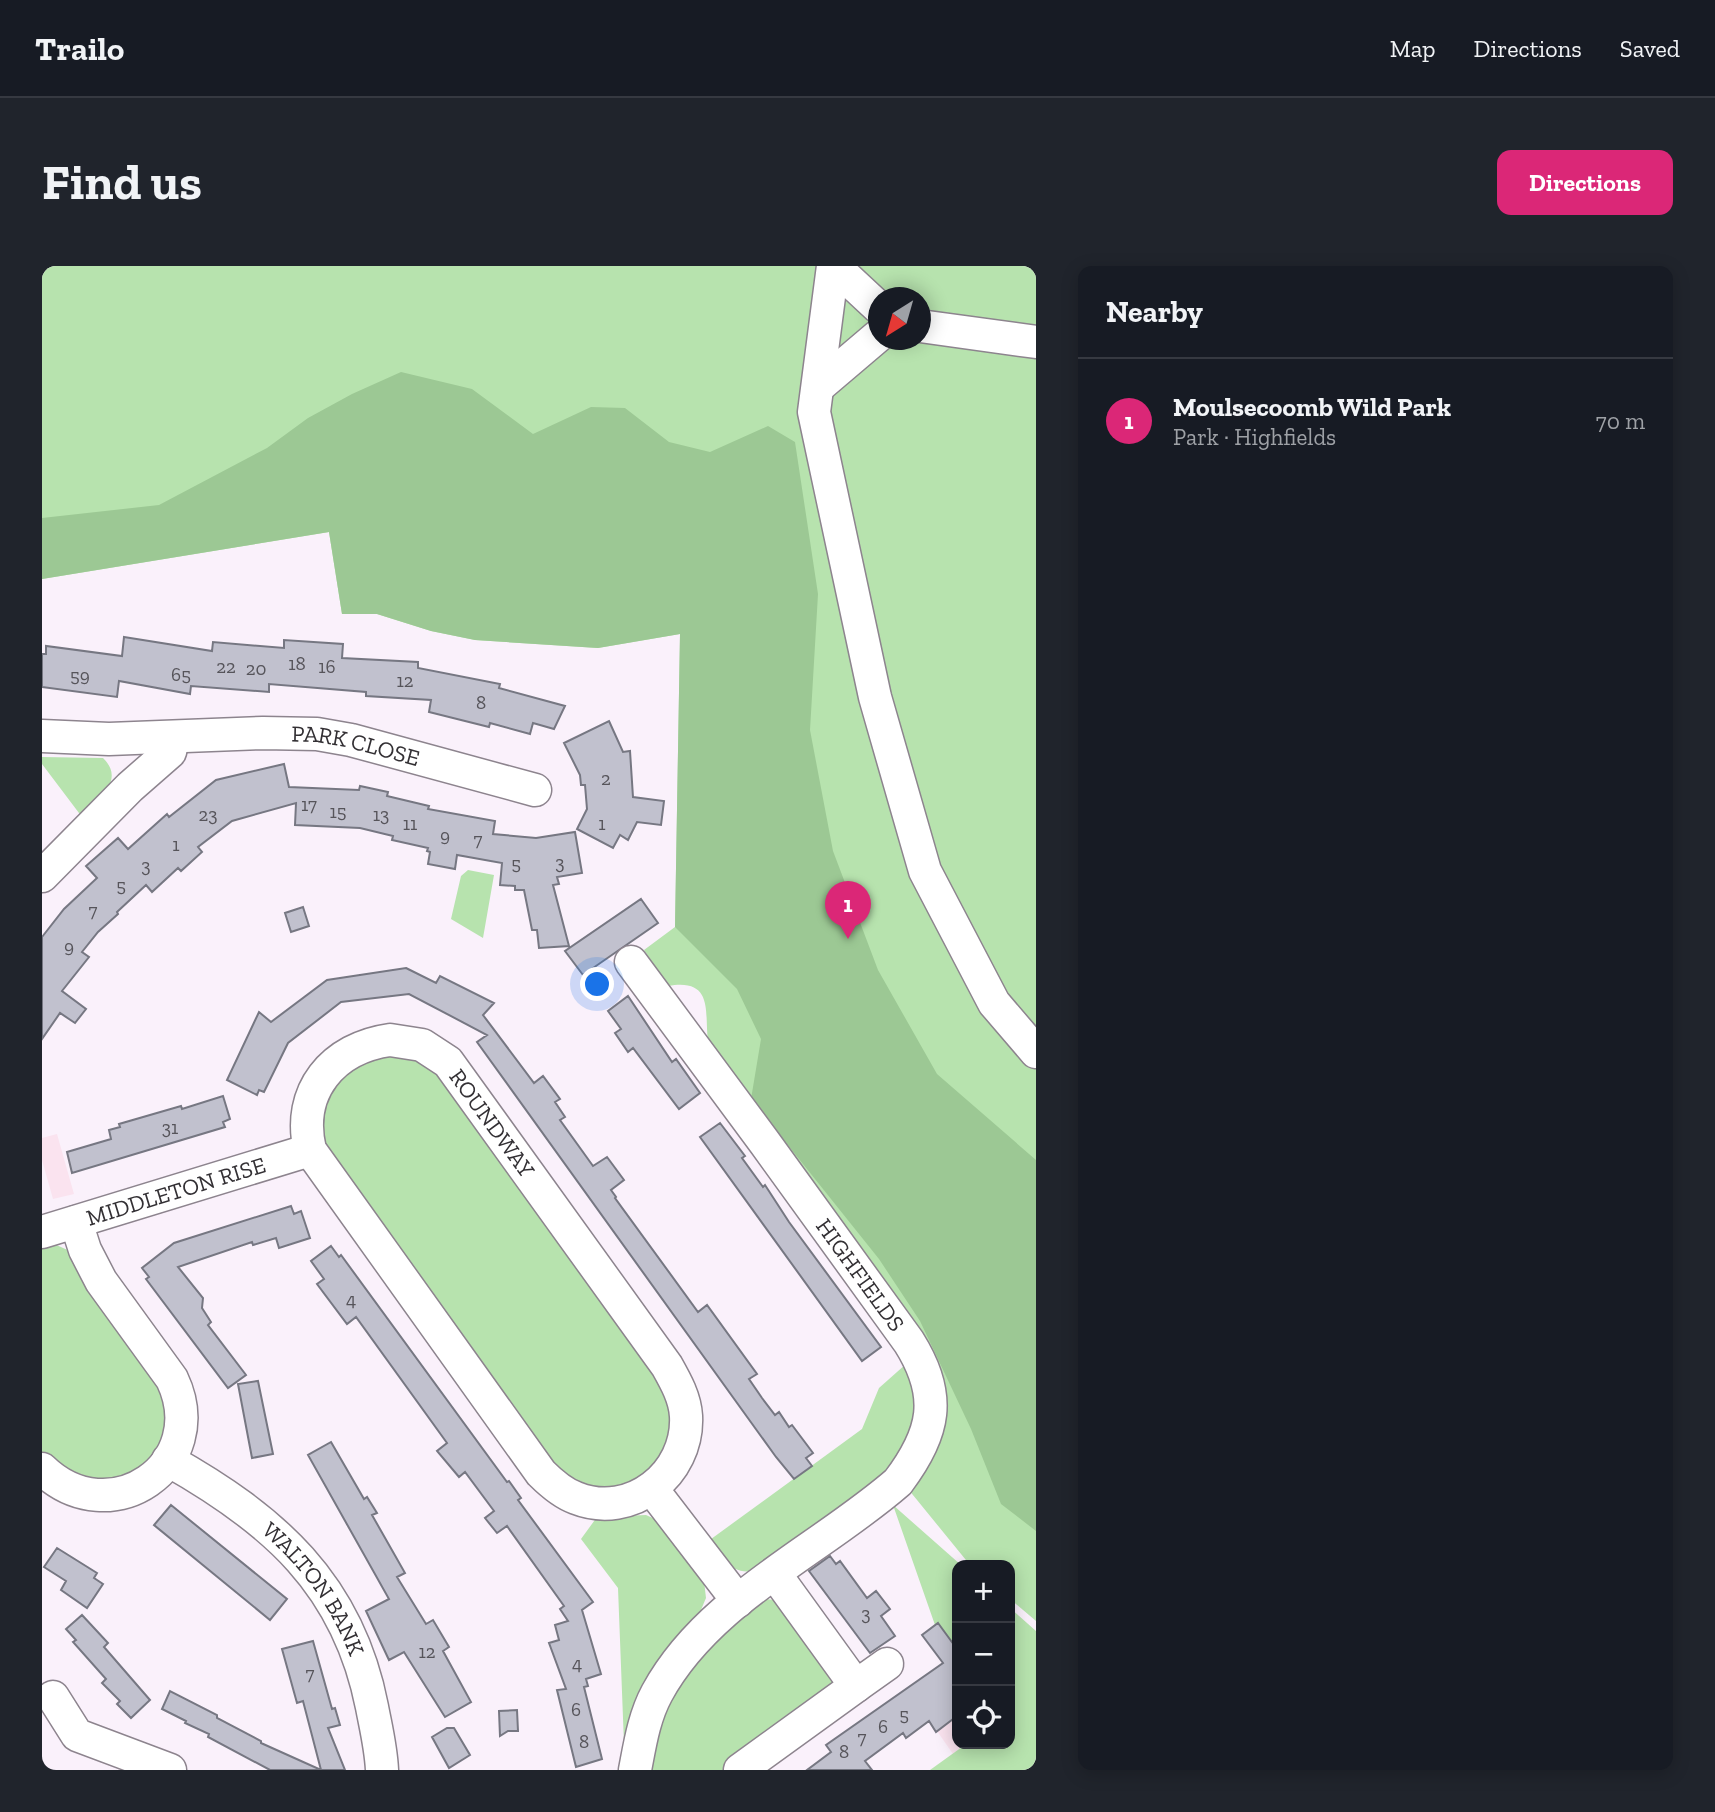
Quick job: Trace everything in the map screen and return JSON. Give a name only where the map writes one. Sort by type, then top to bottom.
[{"type":"street","points":[[834,266],[868,298]]},
{"type":"street","points":[[834,266],[814,412],[875,697],[925,871],[994,1003],[1036,1052]]},
{"type":"street","points":[[931,328],[1036,342]]},
{"type":"street","points":[[818,387],[868,344]]},
{"type":"street","name":"PARK CLOSE","points":[[42,736],[109,739],[263,733],[317,734],[351,740],[535,790]]},
{"type":"street","points":[[42,876],[170,752],[173,737]]},
{"type":"street","points":[[109,739],[131,787]]},
{"type":"street","name":"HIGHFIELDS","points":[[631,962],[909,1342],[926,1372],[930,1400],[927,1434],[898,1482],[738,1601],[698,1637],[673,1667],[656,1694],[648,1715],[635,1770]]},
{"type":"street","name":"ROUNDWAY","points":[[398,1041],[422,1045],[448,1062],[677,1383],[686,1419],[682,1447],[673,1466],[652,1489],[620,1502],[593,1503],[566,1494],[541,1473],[310,1150],[306,1123],[311,1098],[329,1068],[341,1057],[372,1042],[398,1041]]},
{"type":"street","name":"MIDDLETON RISE","points":[[42,1232],[310,1150]]},
{"type":"street","points":[[42,1469],[54,1481],[74,1492],[106,1496],[128,1492],[146,1483],[168,1461],[176,1445],[181,1424],[181,1410],[175,1387],[102,1281],[85,1250],[76,1222]]},
{"type":"street","name":"WALTON BANK","points":[[168,1461],[221,1491],[257,1517],[290,1547],[326,1593],[346,1626],[362,1666],[381,1750],[382,1770]]},
{"type":"street","points":[[652,1489],[738,1601]]},
{"type":"street","points":[[775,1574],[856,1686]]},
{"type":"street","points":[[740,1770],[887,1664]]},
{"type":"street","points":[[53,1697],[77,1735],[143,1745],[170,1770]]},
{"type":"shaded area","points":[[57,1134],[74,1194],[53,1199],[42,1160],[42,1138]]},
{"type":"shaded area","points":[[952,1720],[952,1749],[959,1749],[953,1754],[937,1731]]},
{"type":"green space","points":[[42,266],[1036,266],[1036,1621],[1015,1603],[1015,1560],[966,1560],[904,1484],[936,1441],[852,1239],[718,1053],[710,1049],[702,995],[695,988],[684,985],[668,986],[644,950],[675,927],[680,634],[598,648],[475,640],[431,631],[377,614],[342,614],[329,532],[42,579]]},
{"type":"green space","points":[[401,372],[472,389],[533,434],[591,407],[625,408],[669,442],[710,452],[768,426],[795,442],[818,594],[810,730],[833,851],[878,970],[937,1074],[1036,1160],[1036,1531],[1001,1504],[971,1429],[920,1321],[879,1259],[751,1099],[761,1039],[737,989],[675,927],[680,634],[598,648],[475,640],[431,631],[377,614],[342,614],[329,532],[42,579],[42,518],[159,505],[267,448],[308,418]]},
{"type":"green space","points":[[42,757],[103,758],[112,774],[111,782],[102,797],[82,817],[42,764]]},
{"type":"green space","points":[[468,870],[494,875],[483,938],[451,919],[461,876]]},
{"type":"green space","points":[[381,1052],[430,1063],[659,1373],[675,1415],[665,1459],[619,1492],[569,1485],[315,1135],[327,1085]]},
{"type":"green space","points":[[52,1243],[72,1252],[146,1358],[171,1417],[153,1464],[96,1487],[42,1456],[42,1245]]},
{"type":"green space","points":[[906,1364],[920,1384],[905,1460],[756,1570],[741,1571],[728,1564],[707,1542],[862,1429],[879,1388]]},
{"type":"green space","points":[[893,1505],[955,1560],[952,1560],[952,1644],[938,1624],[935,1625]]},
{"type":"green space","points":[[646,1515],[657,1520],[704,1581],[706,1598],[698,1617],[644,1684],[624,1744],[618,1588],[581,1539],[597,1517]]},
{"type":"green space","points":[[764,1599],[777,1600],[835,1682],[829,1695],[724,1770],[646,1770],[651,1739],[693,1656]]},
{"type":"green space","points":[[1015,1612],[1036,1631],[1036,1770],[930,1770],[959,1749],[1015,1749]]},
{"type":"building","points":[[124,637],[212,651],[213,642],[284,648],[284,640],[343,644],[342,658],[418,662],[418,668],[500,684],[499,688],[565,706],[554,729],[533,723],[530,734],[490,723],[489,727],[429,712],[431,700],[366,696],[366,692],[269,684],[269,692],[191,686],[190,694],[119,681],[117,697],[42,687],[42,654],[46,654],[46,646],[122,656]]},
{"type":"building","points":[[609,721],[623,752],[630,751],[633,797],[664,801],[661,825],[637,822],[628,840],[620,835],[613,848],[577,829],[587,809],[585,785],[581,785],[580,775],[564,743]]},
{"type":"building","points":[[284,764],[289,787],[359,790],[360,786],[388,792],[387,796],[429,806],[428,809],[495,821],[493,834],[536,838],[575,832],[582,873],[557,877],[559,884],[553,885],[569,946],[539,948],[537,930],[532,930],[524,890],[500,885],[502,863],[457,855],[455,869],[428,864],[428,848],[392,840],[393,836],[360,828],[295,825],[296,803],[232,821],[198,847],[202,852],[181,871],[178,868],[152,892],[146,885],[117,912],[82,952],[89,957],[62,991],[86,1009],[75,1023],[60,1013],[42,1039],[42,937],[64,909],[97,878],[86,866],[118,838],[128,849],[167,814],[169,817],[216,780]]},
{"type":"building","points":[[641,899],[658,923],[583,975],[565,951]]},
{"type":"building","points":[[303,907],[309,926],[291,932],[285,913]]},
{"type":"building","points":[[406,968],[436,983],[440,976],[494,1003],[483,1015],[534,1083],[543,1076],[560,1099],[555,1102],[565,1117],[560,1120],[593,1166],[607,1157],[624,1180],[611,1190],[615,1198],[698,1312],[707,1305],[757,1374],[749,1379],[762,1398],[775,1415],[779,1412],[789,1427],[792,1425],[813,1453],[806,1458],[812,1466],[794,1479],[776,1457],[477,1042],[487,1035],[409,994],[341,1002],[288,1043],[264,1092],[259,1090],[257,1095],[227,1080],[259,1012],[271,1022],[327,980]]},
{"type":"building","points":[[628,996],[672,1062],[676,1059],[700,1093],[679,1109],[633,1048],[628,1052],[615,1033],[621,1029],[608,1011]]},
{"type":"building","points":[[223,1096],[230,1119],[223,1122],[225,1127],[72,1173],[67,1152],[111,1139],[109,1130],[120,1127],[119,1124]]},
{"type":"building","points":[[720,1123],[745,1156],[742,1158],[763,1187],[765,1185],[881,1347],[862,1361],[700,1137]]},
{"type":"building","points":[[291,1206],[294,1214],[301,1211],[310,1238],[279,1248],[276,1238],[253,1245],[252,1242],[178,1267],[203,1298],[202,1308],[211,1322],[208,1325],[246,1375],[228,1388],[146,1279],[149,1277],[142,1268],[174,1243]]},
{"type":"building","points":[[331,1246],[339,1257],[341,1255],[507,1482],[509,1481],[521,1498],[518,1500],[593,1602],[582,1610],[601,1674],[586,1679],[588,1686],[584,1687],[602,1759],[576,1767],[557,1690],[566,1689],[549,1643],[559,1640],[555,1625],[568,1621],[560,1609],[564,1606],[507,1526],[497,1533],[485,1518],[494,1511],[465,1472],[459,1477],[437,1451],[447,1443],[356,1317],[347,1324],[317,1284],[324,1279],[311,1261]]},
{"type":"building","points":[[258,1381],[273,1454],[252,1458],[238,1384]]},
{"type":"building","points":[[331,1442],[364,1499],[367,1497],[377,1513],[372,1515],[405,1573],[397,1577],[426,1624],[433,1620],[449,1647],[443,1651],[471,1702],[445,1717],[404,1652],[389,1660],[366,1611],[389,1599],[308,1455]]},
{"type":"building","points":[[171,1505],[287,1599],[270,1620],[154,1525]]},
{"type":"building","points":[[57,1548],[97,1573],[94,1578],[103,1584],[87,1608],[61,1590],[66,1581],[44,1567]]},
{"type":"building","points":[[830,1556],[836,1564],[840,1561],[867,1598],[876,1591],[890,1609],[881,1616],[895,1636],[870,1653],[809,1571]]},
{"type":"building","points":[[82,1615],[108,1643],[104,1647],[150,1700],[131,1718],[117,1704],[120,1701],[102,1683],[106,1679],[73,1642],[76,1640],[66,1629]]},
{"type":"building","points":[[938,1623],[952,1642],[952,1720],[936,1732],[929,1721],[906,1738],[903,1733],[865,1761],[872,1770],[807,1770],[831,1752],[826,1745],[943,1663],[922,1635]]},
{"type":"building","points":[[313,1641],[332,1709],[335,1708],[340,1725],[328,1728],[345,1770],[321,1770],[303,1701],[297,1703],[282,1649]]},
{"type":"building","points":[[170,1691],[217,1715],[217,1718],[261,1743],[321,1770],[270,1770],[162,1709]]},
{"type":"building","points":[[517,1710],[518,1731],[508,1731],[500,1736],[499,1711]]},
{"type":"building","points":[[447,1728],[454,1728],[470,1755],[449,1768],[432,1737]]},
{"type":"place","name":"Moulsecoomb Wild Park","points":[[848,939]]}]
